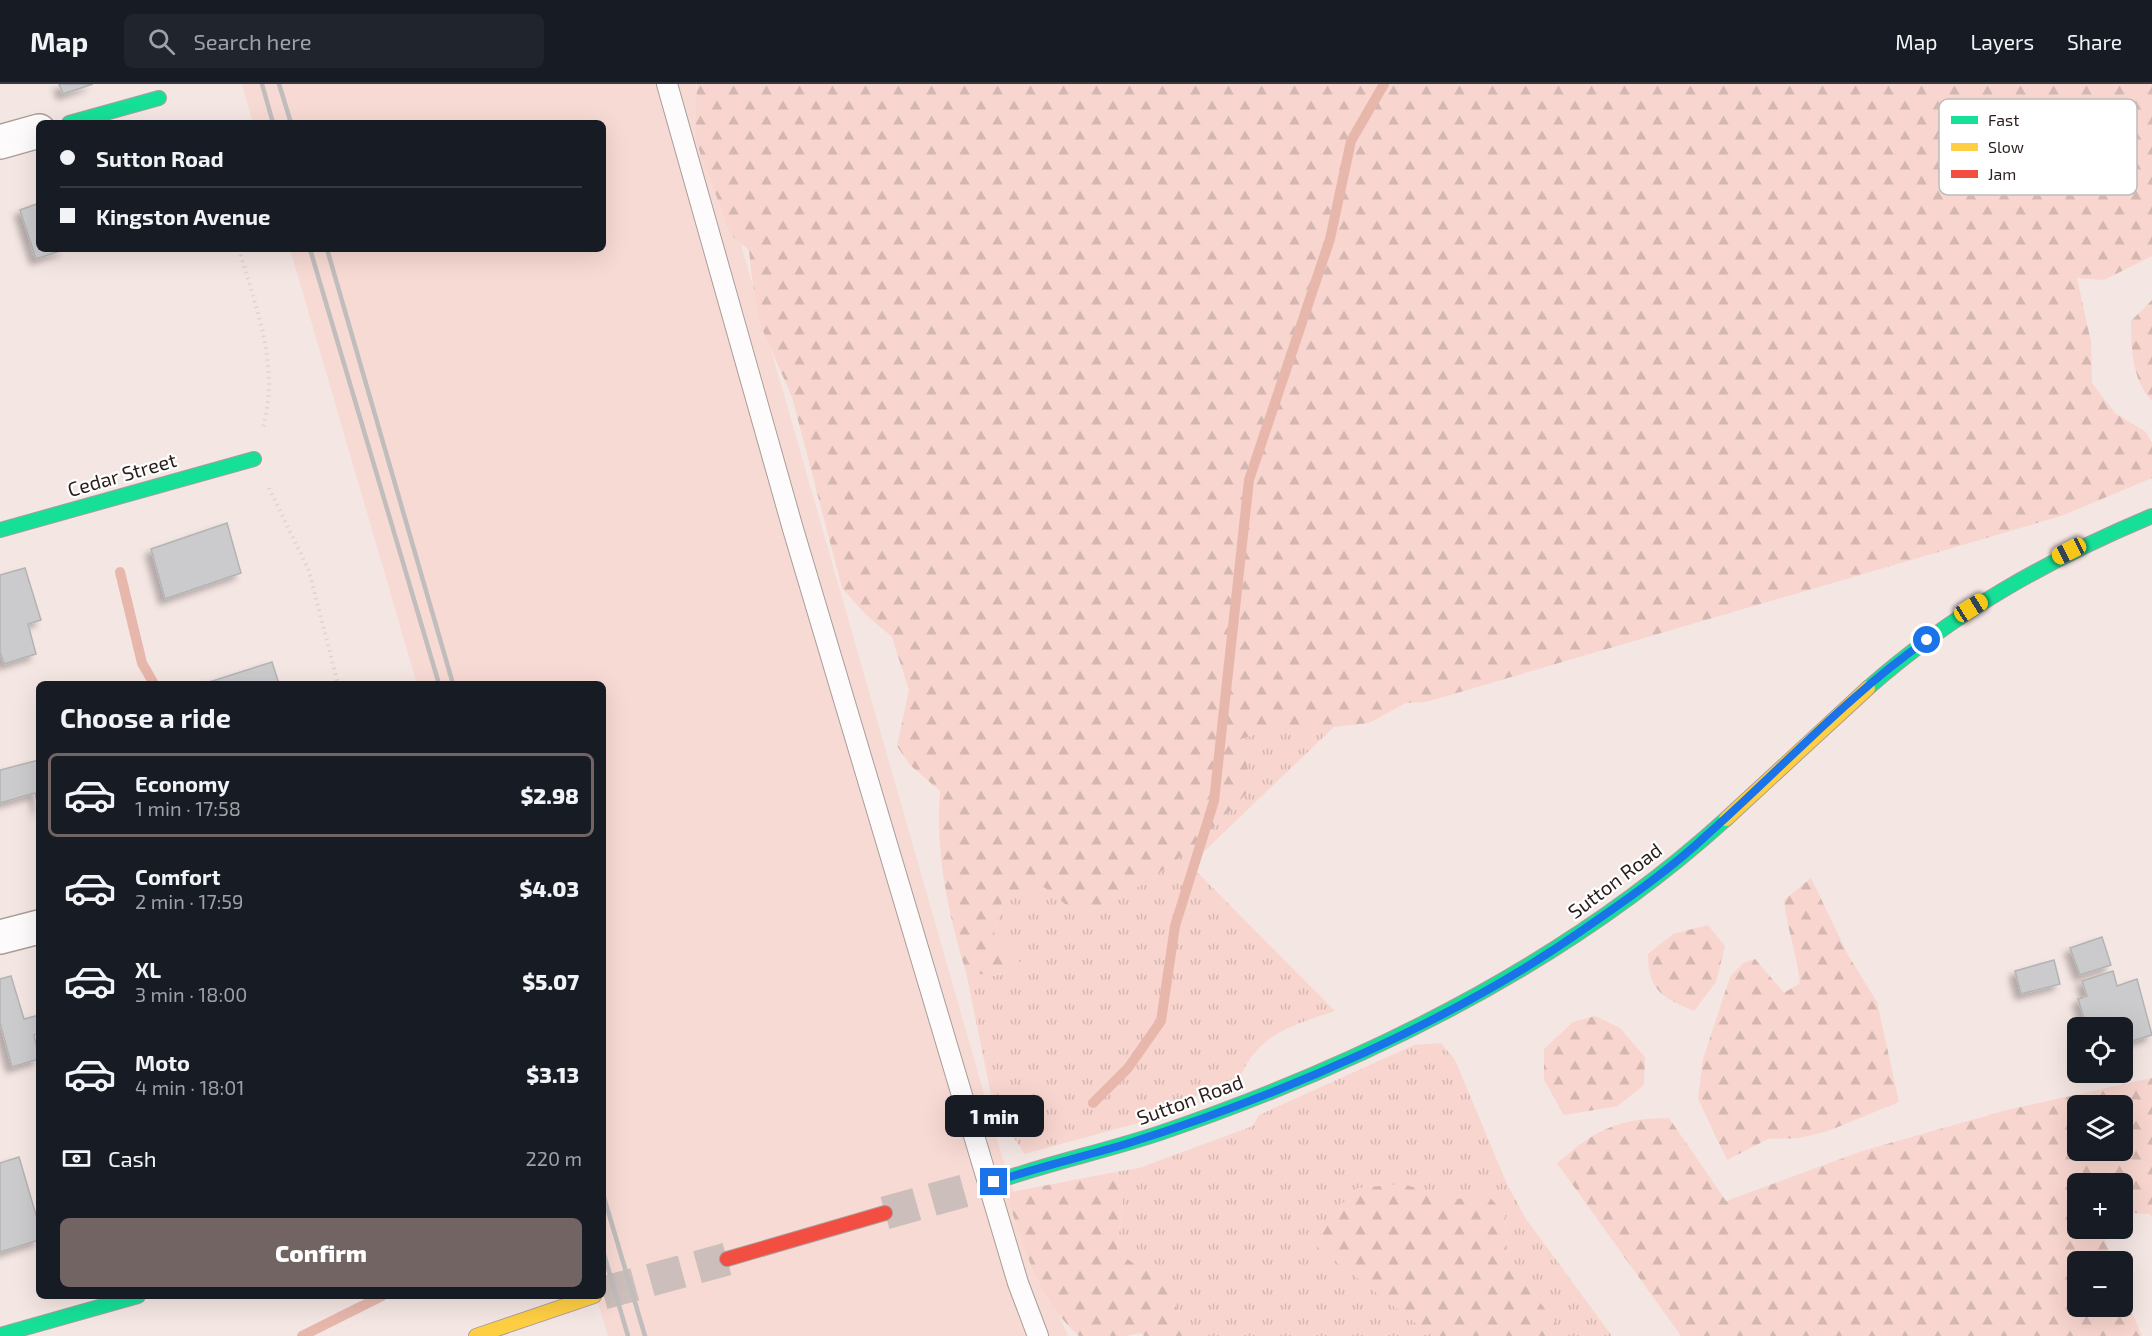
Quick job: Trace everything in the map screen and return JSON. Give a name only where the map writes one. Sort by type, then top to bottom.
[{"type":"street","points":[[80,120],[159,98]]},
{"type":"street","points":[[0,142],[36,132]]},
{"type":"street","name":"Cedar Street","points":[[0,530],[254,459]]},
{"type":"street","name":"Sutton Road","points":[[994,1182],[1037,1167],[1125,1144],[1213,1114],[1311,1075],[1475,998],[1540,958],[1647,884],[1707,836],[1854,700],[1912,650],[1954,620],[2029,572],[2089,541],[2152,516]]},
{"type":"street","points":[[0,937],[36,928]]},
{"type":"street","points":[[726,1259],[885,1213]]},
{"type":"street","points":[[0,1335],[127,1299]]},
{"type":"street","points":[[476,1336],[585,1299]]},
{"type":"lane","points":[[667,84],[797,540],[1018,1282],[1038,1336]]},
{"type":"shaded area","points":[[242,84],[695,84],[1001,1153],[1041,1275],[1068,1336],[608,1336],[597,1299],[606,1299],[606,681],[416,681],[291,252],[606,252],[606,120],[252,120]]},
{"type":"green space","points":[[697,84],[2152,84],[2152,256],[2104,280],[2077,278],[2091,342],[2092,383],[2115,413],[2146,432],[2152,443],[2152,478],[2061,516],[1426,702],[1406,703],[1369,723],[1306,730],[1270,730],[1241,739],[1252,787],[1215,826],[1176,861],[1132,890],[1084,912],[1065,904],[1044,887],[1002,902],[994,933],[1022,965],[995,976],[966,972],[944,883],[939,837],[940,791],[910,765],[897,746],[909,690],[892,637],[865,614],[842,588],[792,397],[760,324],[749,250],[731,235],[695,139]]},
{"type":"green space","points":[[2152,300],[2152,401],[2140,384],[2134,363],[2131,321]]},
{"type":"green space","points":[[1337,724],[1190,865],[1335,1011],[1292,1026],[1268,1040],[1249,1061],[1241,1075],[1138,1123],[1024,1154],[1018,1143],[996,1119],[966,972],[995,976],[1022,965],[994,933],[1002,902],[1044,886],[1065,904],[1084,912],[1132,890],[1176,861],[1196,844],[1252,787],[1241,739],[1270,730],[1306,730]]},
{"type":"green space","points":[[1811,878],[1848,955],[1877,1002],[1899,1102],[1828,1131],[1799,1138],[1768,1139],[1727,1160],[1698,1099],[1703,1059],[1730,977],[1743,963],[1755,959],[1784,993],[1800,983],[1784,900]]},
{"type":"green space","points":[[1708,925],[1725,946],[1716,982],[1694,1011],[1659,992],[1651,977],[1648,954],[1673,934]]},
{"type":"green space","points":[[1595,1016],[1620,1028],[1645,1057],[1644,1085],[1618,1106],[1564,1115],[1544,1080],[1544,1049],[1573,1022]]},
{"type":"green space","points":[[1441,1043],[1455,1060],[1507,1184],[1526,1219],[1612,1336],[1566,1336],[1528,1287],[1507,1254],[1505,1214],[1402,1184],[1411,1318],[1432,1336],[1189,1336],[1169,1290],[1117,1251],[1123,1199],[1116,1172],[1139,1168],[1253,1126],[1259,1115],[1414,1045]]},
{"type":"green space","points":[[2152,1078],[2152,1218],[2150,1214],[2133,1214],[2133,1173],[2067,1173],[2067,1239],[2106,1239],[2109,1251],[2067,1251],[2067,1317],[2133,1317],[2133,1315],[2142,1336],[1681,1336],[1557,1163],[1584,1142],[1608,1128],[1634,1121],[1669,1118],[1726,1201],[1862,1151],[2007,1110],[2067,1097],[2067,1161],[2133,1161],[2133,1095],[2075,1095]]},
{"type":"green space","points":[[1116,1172],[1123,1199],[1117,1251],[1137,1266],[1154,1266],[1169,1290],[1189,1336],[1144,1336],[1140,1333],[1126,1336],[1079,1336],[1053,1306],[1033,1270],[1006,1193]]},
{"type":"green space","points":[[1402,1184],[1459,1199],[1483,1190],[1505,1214],[1507,1254],[1528,1287],[1566,1336],[1432,1336],[1316,1246],[1327,1218],[1358,1188]]},
{"type":"building","points":[[59,84],[93,84],[63,94]]},
{"type":"building","points":[[36,204],[36,252],[57,252],[36,259],[20,210]]},
{"type":"building","points":[[227,523],[241,573],[165,599],[151,549]]},
{"type":"building","points":[[25,568],[41,620],[28,624],[36,654],[4,664],[0,652],[0,575]]},
{"type":"building","points":[[272,662],[278,681],[212,681]]},
{"type":"building","points":[[36,761],[36,798],[35,793],[0,803],[0,770]]},
{"type":"building","points":[[2102,937],[2111,965],[2080,975],[2070,948]]},
{"type":"building","points":[[2054,960],[2060,984],[2021,994],[2015,971]]},
{"type":"building","points":[[2113,971],[2117,986],[2137,979],[2152,1035],[2133,1041],[2133,1017],[2084,1017],[2078,999],[2087,996],[2082,981]]},
{"type":"building","points":[[11,976],[24,1019],[36,1016],[36,1034],[34,1035],[36,1060],[12,1067],[0,1023],[0,979]]},
{"type":"building","points":[[19,1157],[36,1215],[36,1241],[0,1252],[0,1163]]},
{"type":"waterway","points":[[1093,1103],[1128,1068],[1161,1021],[1175,926],[1214,801],[1249,480],[1330,239],[1351,141],[1384,84]]},
{"type":"waterway","points":[[120,572],[142,663],[152,681]]},
{"type":"waterway","points":[[302,1336],[376,1299]]},
{"type":"tunnel","points":[[885,1213],[995,1182]]},
{"type":"tunnel","points":[[606,1292],[727,1259]]},
{"type":"railway","points":[[262,84],[272,120]]},
{"type":"railway","points":[[279,84],[290,120]]},
{"type":"railway","points":[[311,252],[438,681]]},
{"type":"railway","points":[[328,252],[452,681]]},
{"type":"railway","points":[[606,1204],[645,1336]]},
{"type":"railway","points":[[606,1261],[628,1336]]},
{"type":"traffic: fast","points":[[80,120],[159,98]]},
{"type":"traffic: fast","points":[[0,530],[254,459]]},
{"type":"traffic: fast","points":[[1868,688],[1933,636],[2002,590],[2075,551],[2152,516]]},
{"type":"traffic: fast","points":[[995,1182],[1160,1133],[1237,1105],[1312,1075],[1460,1005],[1530,964],[1598,920],[1664,872],[1726,819]]},
{"type":"traffic: fast","points":[[0,1335],[127,1299]]},
{"type":"traffic: slow","points":[[1726,819],[1868,688]]},
{"type":"traffic: slow","points":[[476,1336],[585,1299]]},
{"type":"traffic: jam","points":[[727,1259],[885,1213]]},
{"type":"route","points":[[994,1182],[1037,1167],[1125,1144],[1213,1114],[1311,1075],[1475,998],[1586,928],[1647,884],[1707,836],[1854,700],[1927,640]]}]
